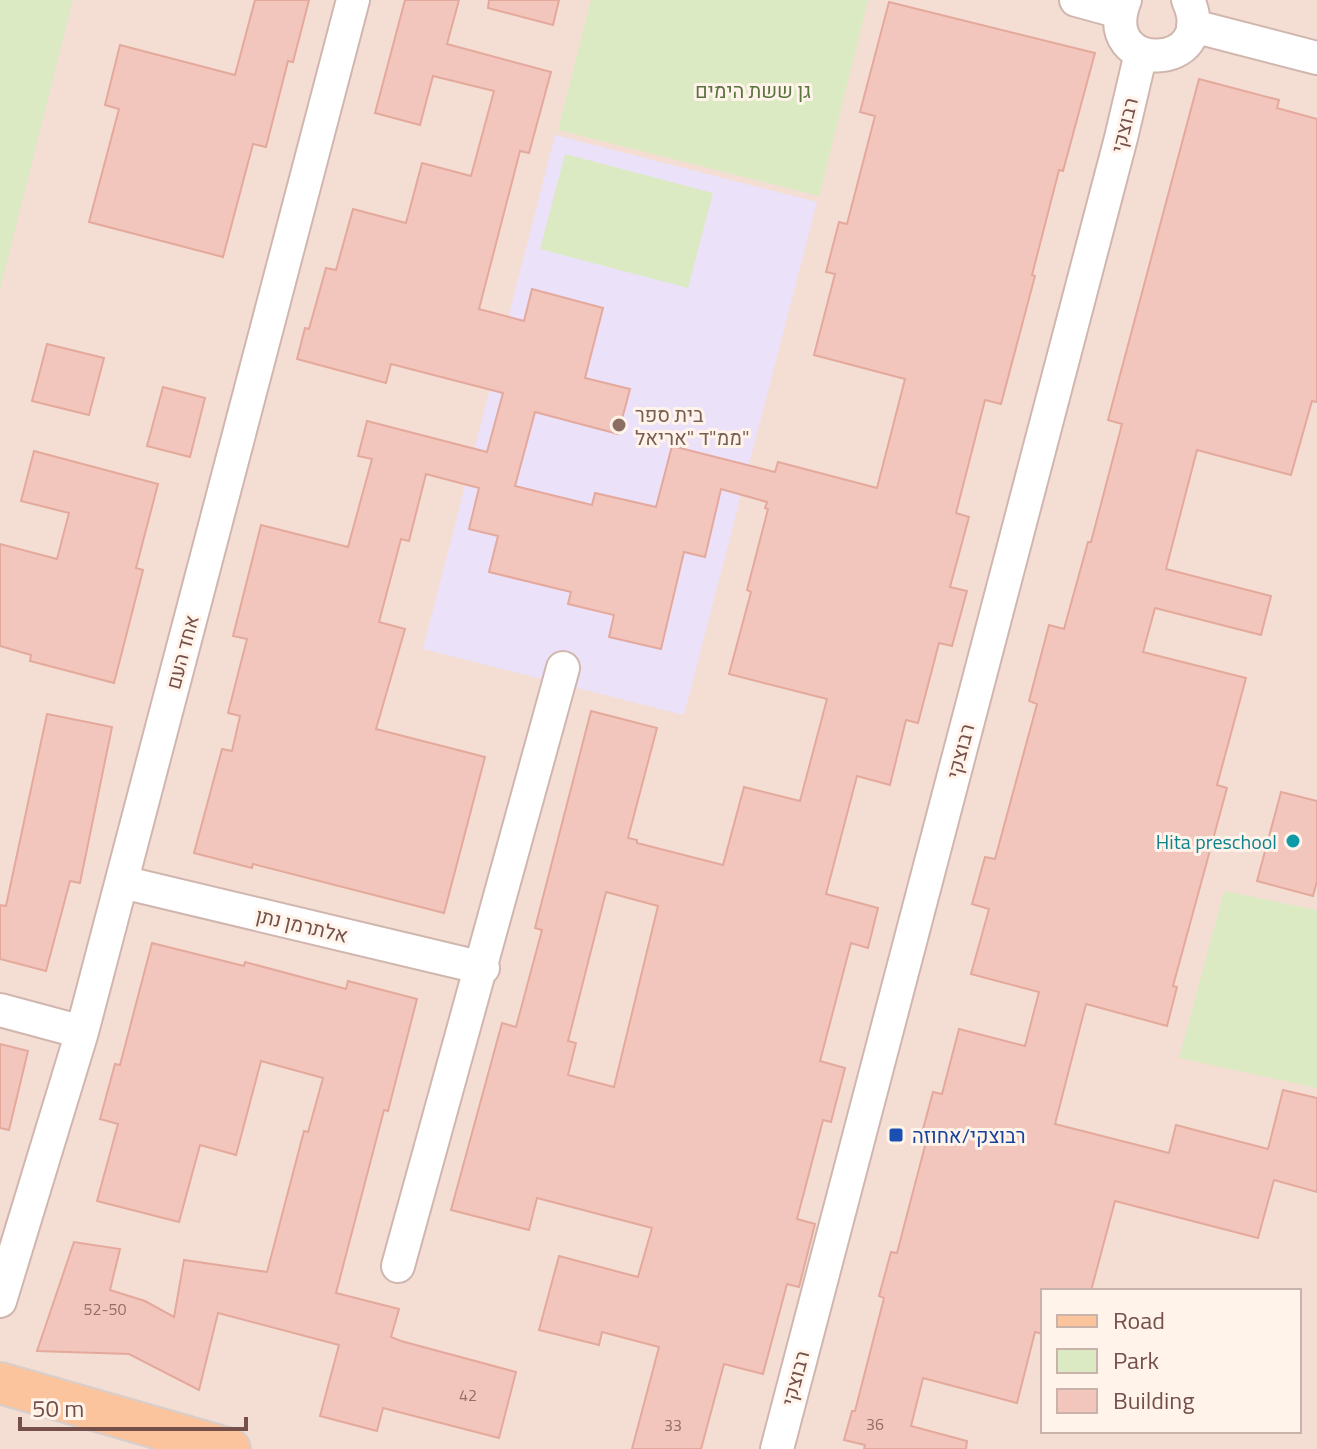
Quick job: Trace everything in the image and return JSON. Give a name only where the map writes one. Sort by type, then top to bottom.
[{"type":"main road","points":[[0,1383],[230,1449]]},
{"type":"street","name":"אחד העם","points":[[0,1301],[82,1032],[353,0]]},
{"type":"street","points":[[1076,0],[1122,6],[1122,33],[1129,44],[1153,57],[1166,56],[1181,48],[1189,38],[1190,13],[1317,58]]},
{"type":"street","name":"רבוצקי","points":[[777,1449],[1141,53]]},
{"type":"street","points":[[398,1266],[483,968],[563,668]]},
{"type":"street","name":"אלתרמן נתן","points":[[122,882],[483,968]]},
{"type":"street","points":[[0,1010],[82,1032]]},
{"type":"shaded area","points":[[0,0],[1317,0],[1317,1449],[0,1449]]},
{"type":"shaded area","name":"בית ספר ממ\"ד \"אריאל\"","points":[[555,135],[817,202],[684,715],[423,649]]},
{"type":"green space","points":[[0,0],[73,0],[0,289]]},
{"type":"green space","name":"גן ששת הימים","points":[[591,0],[868,0],[819,196],[558,130]]},
{"type":"green space","points":[[565,154],[713,193],[688,288],[540,249]]},
{"type":"green space","points":[[1224,891],[1317,910],[1317,1088],[1179,1058]]},
{"type":"building","points":[[255,0],[309,0],[293,62],[288,61],[266,147],[253,144],[223,257],[89,222],[119,109],[105,105],[120,45],[235,75]]},
{"type":"building","points":[[405,0],[459,0],[447,44],[551,72],[529,153],[520,151],[479,309],[524,321],[532,289],[603,308],[585,378],[630,389],[618,434],[535,412],[515,486],[592,505],[595,493],[656,507],[672,446],[775,472],[778,462],[877,488],[905,379],[814,355],[835,274],[826,272],[839,222],[847,224],[875,116],[860,112],[889,2],[1095,53],[1063,171],[1059,170],[1001,404],[985,400],[956,513],[969,517],[950,587],[967,591],[952,646],[939,643],[918,723],[906,720],[890,785],[857,776],[826,894],[878,908],[868,948],[851,943],[820,1061],[845,1068],[831,1122],[823,1120],[797,1219],[815,1224],[799,1287],[787,1284],[763,1374],[724,1364],[701,1449],[632,1449],[659,1347],[602,1332],[599,1345],[539,1330],[559,1256],[638,1277],[652,1228],[537,1198],[529,1230],[451,1210],[502,1023],[516,1027],[542,930],[535,928],[591,711],[657,728],[628,838],[637,840],[637,843],[723,865],[744,787],[800,801],[827,699],[729,674],[751,592],[747,590],[768,509],[765,508],[767,502],[721,489],[705,557],[684,552],[661,649],[609,637],[614,615],[568,604],[571,592],[489,572],[498,536],[469,529],[479,488],[426,474],[409,541],[401,539],[379,622],[405,629],[376,729],[485,757],[444,913],[253,864],[252,868],[194,853],[222,749],[232,751],[240,716],[228,713],[247,639],[233,636],[261,525],[348,547],[372,459],[358,456],[367,421],[487,452],[503,393],[391,364],[386,383],[297,359],[326,268],[336,270],[353,209],[406,223],[422,163],[471,176],[494,91],[433,76],[420,125],[375,113]],"holes":[[[606,892],[658,906],[614,1087],[568,1075],[576,1043],[568,1041]]]},
{"type":"building","points":[[489,0],[559,0],[553,25],[488,8]]},
{"type":"building","points":[[1199,79],[1279,100],[1277,108],[1317,119],[1317,402],[1312,401],[1291,475],[1197,450],[1166,569],[1271,596],[1261,635],[1155,608],[1143,652],[1246,678],[1217,785],[1227,788],[1173,986],[1177,987],[1167,1026],[1086,1004],[1055,1124],[1169,1153],[1176,1125],[1268,1149],[1283,1090],[1317,1098],[1317,1192],[1274,1180],[1258,1238],[1115,1201],[1092,1289],[1041,1289],[1041,1334],[1035,1332],[1017,1403],[923,1378],[911,1426],[967,1441],[966,1449],[864,1449],[865,1445],[844,1440],[852,1411],[855,1411],[884,1298],[879,1296],[891,1252],[897,1253],[926,1142],[920,1140],[933,1092],[942,1094],[959,1029],[1025,1046],[1039,992],[971,974],[989,909],[972,904],[985,857],[995,859],[1037,704],[1029,701],[1049,625],[1064,629],[1088,542],[1091,542],[1122,424],[1108,420]]},
{"type":"building","points":[[47,344],[104,358],[89,415],[32,401]]},
{"type":"building","points":[[163,387],[205,398],[190,457],[147,446]]},
{"type":"building","points":[[34,451],[158,484],[136,568],[143,570],[114,683],[30,661],[31,655],[0,646],[0,544],[57,559],[69,513],[21,501]]},
{"type":"building","points":[[47,714],[112,727],[80,883],[70,881],[46,971],[0,959],[0,905],[6,906]]},
{"type":"building","name":"Hita preschool","points":[[1281,792],[1317,801],[1317,881],[1313,896],[1257,881]]},
{"type":"building","points":[[152,943],[244,966],[245,962],[346,989],[348,981],[417,999],[336,1293],[399,1309],[391,1337],[516,1372],[499,1438],[383,1408],[377,1431],[320,1416],[339,1345],[218,1313],[199,1390],[129,1354],[37,1351],[74,1242],[120,1249],[110,1290],[145,1301],[174,1317],[184,1260],[267,1272],[304,1131],[308,1132],[323,1078],[261,1061],[236,1155],[200,1145],[179,1222],[97,1201],[118,1124],[100,1119],[115,1064],[120,1065]]},
{"type":"building","points":[[0,1044],[28,1051],[9,1130],[0,1128]]},
{"type":"place","name":"בית ספר ממ\"ד \"אריאל\"","points":[[619,425]]},
{"type":"place","name":"Hita preschool","points":[[1293,841]]},
{"type":"place","name":"רבוצקי/אחוזה","points":[[896,1135]]}]
